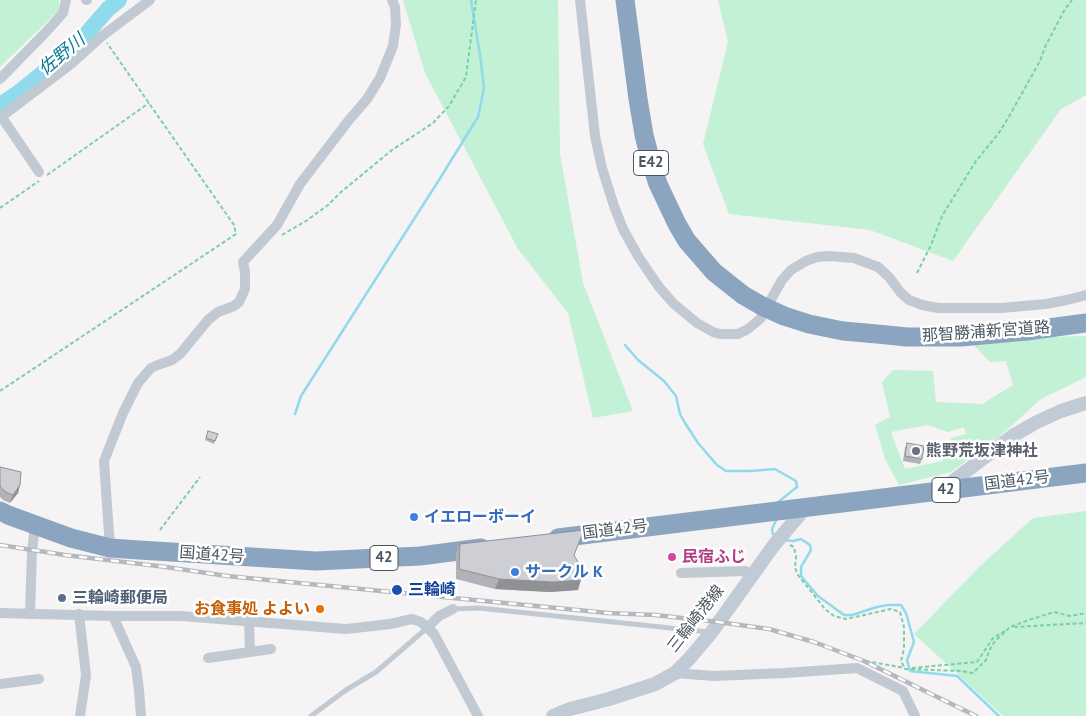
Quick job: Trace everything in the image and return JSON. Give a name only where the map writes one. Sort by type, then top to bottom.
[{"type":"highway","name":"那智勝浦新宮道路","points":[[625,0],[638,99],[651,162],[658,184],[676,224],[688,241],[714,272],[743,295],[784,316],[809,324],[843,331],[907,337],[961,337],[1086,323]]},
{"type":"highway","name":"国道42号","points":[[542,540],[781,517],[806,508],[1086,473]]},
{"type":"highway","name":"国道42号","points":[[0,511],[35,526],[110,548],[316,561],[420,556],[495,546]]},
{"type":"main road","points":[[939,491],[1014,435],[1037,422],[1086,403]]},
{"type":"main road","name":"三輪崎港線","points":[[553,716],[570,709],[655,684],[675,673],[711,633],[774,545],[781,517]]},
{"type":"street","points":[[0,79],[63,13],[66,0]]},
{"type":"street","points":[[38,172],[0,116],[71,64],[102,36],[150,0]]},
{"type":"street","points":[[110,548],[104,461],[132,393],[151,368],[172,360],[180,354],[208,320],[218,312],[239,302],[245,289],[244,262],[277,225],[300,184],[367,99],[380,78],[393,46],[396,24],[395,7],[392,0]]},
{"type":"street","points":[[580,0],[595,136],[602,168],[614,206],[623,230],[659,287],[674,304],[697,323],[720,334],[738,334],[748,329],[760,319],[782,280],[791,270],[806,261],[817,257],[829,256],[854,258],[878,267],[889,277],[901,293],[909,300],[922,306],[938,308],[1001,308],[1046,304],[1086,295]]},
{"type":"street","points":[[30,614],[32,550],[35,526]]},
{"type":"street","points":[[681,573],[746,571],[753,574]]},
{"type":"street","points":[[427,628],[439,616],[453,609]]},
{"type":"street","points":[[0,613],[181,616],[346,629],[390,624],[412,619],[421,622],[434,634],[478,716]]},
{"type":"street","points":[[78,614],[86,674],[80,716]]},
{"type":"street","points":[[113,616],[136,667],[140,690],[140,716]]},
{"type":"street","points":[[249,622],[250,652]]},
{"type":"street","points":[[208,658],[271,649]]},
{"type":"street","points":[[675,673],[714,676],[857,668],[903,691],[915,716]]},
{"type":"street","points":[[0,684],[39,680]]},
{"type":"lane","points":[[453,609],[479,608],[711,633]]},
{"type":"lane","points":[[311,716],[346,690],[376,672],[427,628]]},
{"type":"path","points":[[266,237],[274,239],[306,221],[328,205],[392,150],[433,123],[449,106],[466,77],[476,0]]},
{"type":"path","points":[[916,273],[931,245],[942,216],[976,161],[1007,120],[1040,61],[1045,47],[1065,9],[1072,0]]},
{"type":"path","points":[[0,392],[236,234],[234,225],[102,36]]},
{"type":"path","points":[[0,208],[149,104]]},
{"type":"path","points":[[160,530],[200,477]]},
{"type":"path","points":[[790,545],[794,547],[796,557],[795,568],[798,576],[825,609],[834,616],[846,619],[891,609],[900,612],[904,627],[904,649],[901,661],[905,668]]},
{"type":"path","points":[[905,668],[977,662],[993,638],[1010,627],[1054,612],[1070,616],[1086,613]]},
{"type":"path","points":[[864,661],[905,668],[973,673],[986,660],[995,641],[1010,627],[1086,623]]},
{"type":"green space","points":[[0,0],[59,0],[59,10],[0,67]]},
{"type":"green space","points":[[403,0],[558,0],[560,154],[583,283],[633,411],[593,418],[568,313],[518,249],[425,73]]},
{"type":"green space","points":[[718,0],[1086,0],[1086,95],[1061,109],[953,261],[870,230],[729,214],[703,144],[728,42]]},
{"type":"green space","points":[[1086,336],[1086,377],[1041,399],[998,438],[951,472],[899,485],[885,459],[875,425],[890,417],[882,382],[893,370],[933,371],[936,402],[982,404],[1013,385],[1006,361],[990,362],[971,342]],"holes":[[[928,425],[948,432],[964,427],[966,434],[951,438],[949,448],[942,461],[905,469],[891,432]]]},
{"type":"green space","points":[[1086,511],[1086,716],[1003,716],[914,634],[980,566],[1033,518]]},
{"type":"building","points":[[208,431],[218,434],[215,441],[206,438]]},
{"type":"building","points":[[907,443],[924,446],[922,459],[905,456]]},
{"type":"building","points":[[0,467],[21,472],[20,485],[13,495],[0,487]]},
{"type":"building","name":"サークル K","points":[[584,530],[574,555],[581,568],[581,580],[553,582],[499,579],[459,569],[460,544]]},
{"type":"waterway","name":"佐野川","points":[[0,105],[18,93],[75,47],[108,9],[119,0]]},
{"type":"waterway","points":[[295,414],[301,396],[478,117],[484,88],[471,0]]},
{"type":"waterway","points":[[625,345],[638,360],[664,381],[676,396],[680,414],[685,423],[698,443],[717,465],[726,471],[775,469],[796,481],[797,487],[777,503]]},
{"type":"waterway","points":[[775,535],[772,529],[777,518]]},
{"type":"waterway","points":[[785,540],[801,539],[810,545],[811,550],[801,567],[801,576],[818,596],[844,615],[852,615],[888,605],[901,605],[906,613],[914,642],[907,660],[910,671],[957,676],[999,716]]},
{"type":"railway","points":[[0,545],[227,576],[608,613],[655,615],[769,629],[814,642],[864,661],[976,716]]},
{"type":"place","name":"熊野荒坂津神社","points":[[916,451]]},
{"type":"place","name":"イエローボーイ","points":[[414,517]]},
{"type":"place","name":"民宿ふじ","points":[[672,557]]},
{"type":"place","name":"サークル K","points":[[515,572]]},
{"type":"place","name":"三輪崎","points":[[397,590]]},
{"type":"place","name":"三輪崎郵便局","points":[[62,598]]},
{"type":"place","name":"お食事処 よよい","points":[[320,609]]}]
